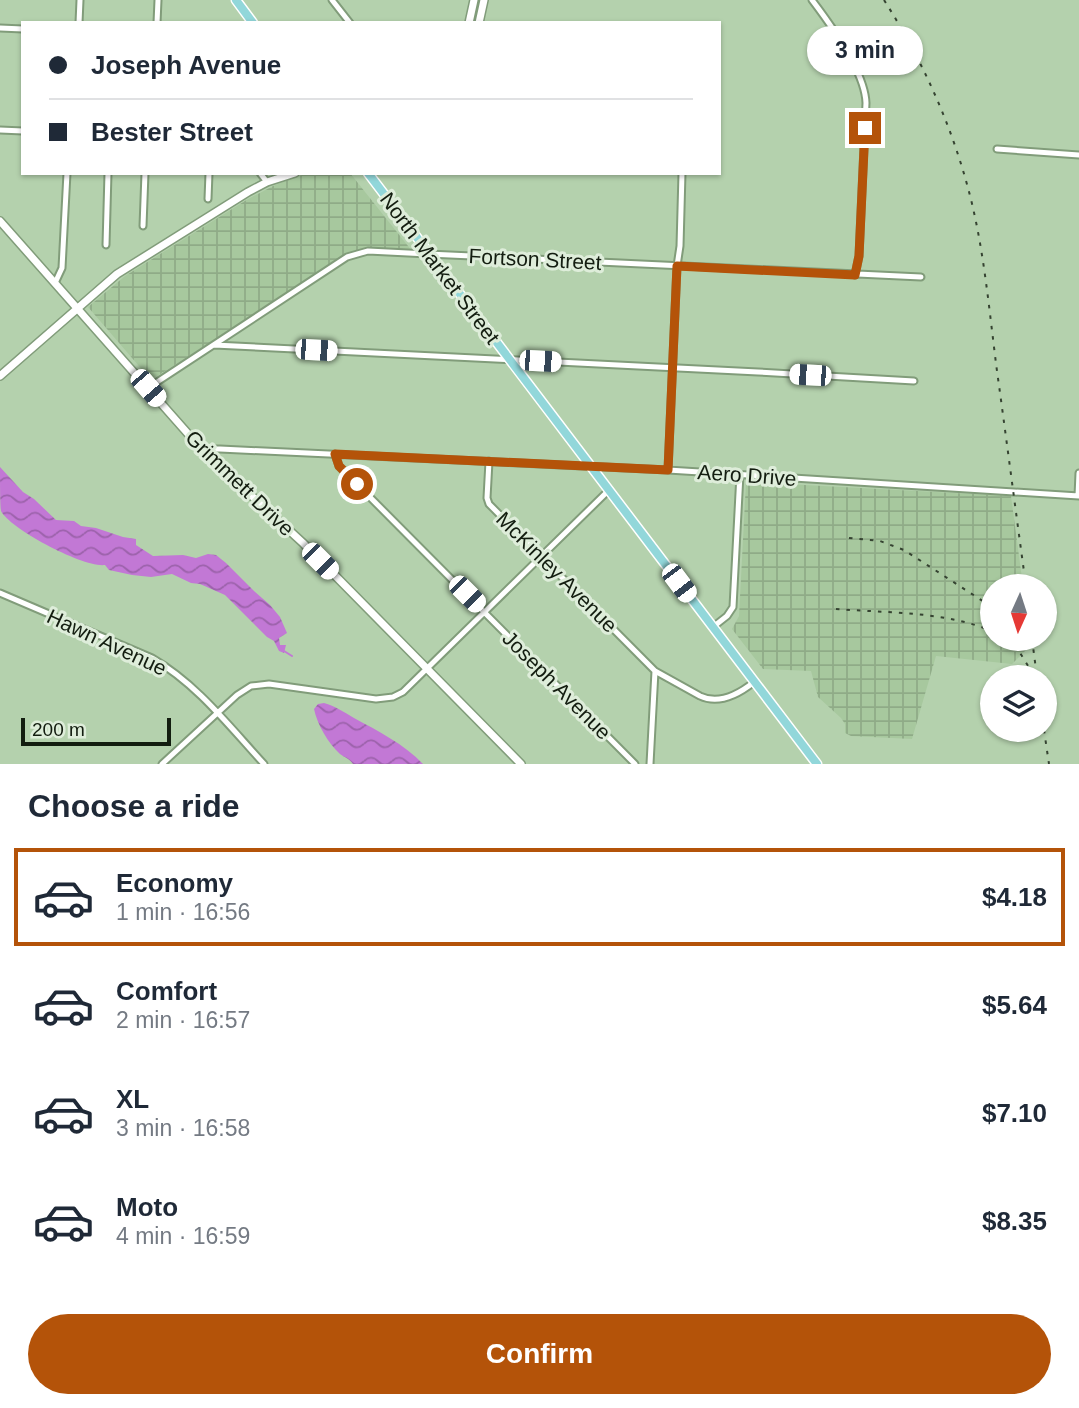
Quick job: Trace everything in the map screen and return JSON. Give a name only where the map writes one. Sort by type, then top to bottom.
[{"type":"main road","points":[[236,0],[252,21]]},
{"type":"main road","points":[[470,21],[474,0]]},
{"type":"main road","points":[[479,21],[484,0]]},
{"type":"main road","points":[[0,376],[117,274],[248,192],[289,175]]},
{"type":"main road","name":"North Market Street","points":[[369,175],[817,764]]},
{"type":"main road","name":"Grimmett Drive","points":[[0,221],[205,453],[303,543],[521,764]]},
{"type":"street","points":[[79,21],[80,0]]},
{"type":"street","points":[[157,21],[158,0]]},
{"type":"street","points":[[332,0],[348,21]]},
{"type":"street","points":[[812,0],[852,61],[865,91],[859,256],[855,275]]},
{"type":"street","points":[[0,28],[21,29]]},
{"type":"street","points":[[0,130],[21,131]]},
{"type":"street","points":[[997,149],[1079,155]]},
{"type":"street","points":[[55,283],[62,268],[67,175]]},
{"type":"street","points":[[106,245],[108,175]]},
{"type":"street","points":[[143,226],[145,175]]},
{"type":"street","points":[[208,200],[209,175]]},
{"type":"street","points":[[262,175],[267,182]]},
{"type":"street","points":[[668,470],[682,175]]},
{"type":"street","name":"Fortson Street","points":[[148,388],[352,255],[368,251],[921,277]]},
{"type":"street","points":[[214,345],[914,381]]},
{"type":"street","name":"Aero Drive","points":[[205,453],[220,449],[489,461],[1078,496]]},
{"type":"street","name":"Joseph Avenue","points":[[335,454],[339,466],[635,764]]},
{"type":"street","name":"McKinley Avenue","points":[[489,461],[489,504],[655,671],[708,699],[736,694],[754,682]]},
{"type":"street","points":[[1078,496],[1079,473]]},
{"type":"street","points":[[713,627],[727,616],[733,607],[740,474]]},
{"type":"street","points":[[162,764],[217,712],[251,686],[269,684],[376,699],[403,692],[609,490]]},
{"type":"street","name":"Hawn Avenue","points":[[0,593],[152,658],[188,683],[264,764]]},
{"type":"street","points":[[650,764],[655,671]]},
{"type":"shaded area","points":[[301,175],[352,175],[412,251],[364,250],[346,254],[151,380],[88,307],[125,276],[273,186]]},
{"type":"shaded area","points":[[746,482],[1011,496],[1021,574],[980,574],[980,651],[1025,651],[1012,664],[936,656],[912,739],[851,736],[845,733],[845,724],[841,718],[818,697],[811,671],[763,669],[732,629],[739,616]]},
{"type":"water","points":[[0,467],[23,492],[56,520],[74,521],[81,526],[136,539],[136,545],[153,556],[183,555],[196,558],[208,554],[216,555],[280,617],[287,633],[279,638],[280,645],[286,645],[284,653],[225,595],[172,574],[151,577],[109,570],[105,565],[65,554],[32,537],[7,519],[1,511]]},
{"type":"water","points":[[324,703],[390,738],[423,764],[353,764],[336,750],[320,727],[314,709],[318,704]]},
{"type":"waterway","points":[[284,651],[292,656]]},
{"type":"railway","points":[[884,0],[922,67],[943,114],[974,210],[986,279],[1024,574]]},
{"type":"railway","points":[[849,538],[880,541],[904,550],[980,599]]},
{"type":"railway","points":[[836,609],[935,616],[980,627]]},
{"type":"railway","points":[[1019,651],[1028,665]]},
{"type":"railway","points":[[1034,651],[1035,665]]},
{"type":"railway","points":[[1046,742],[1049,764]]},
{"type":"route","points":[[357,484],[339,466],[335,454],[668,470],[677,266],[855,275],[859,256],[865,128]]}]
